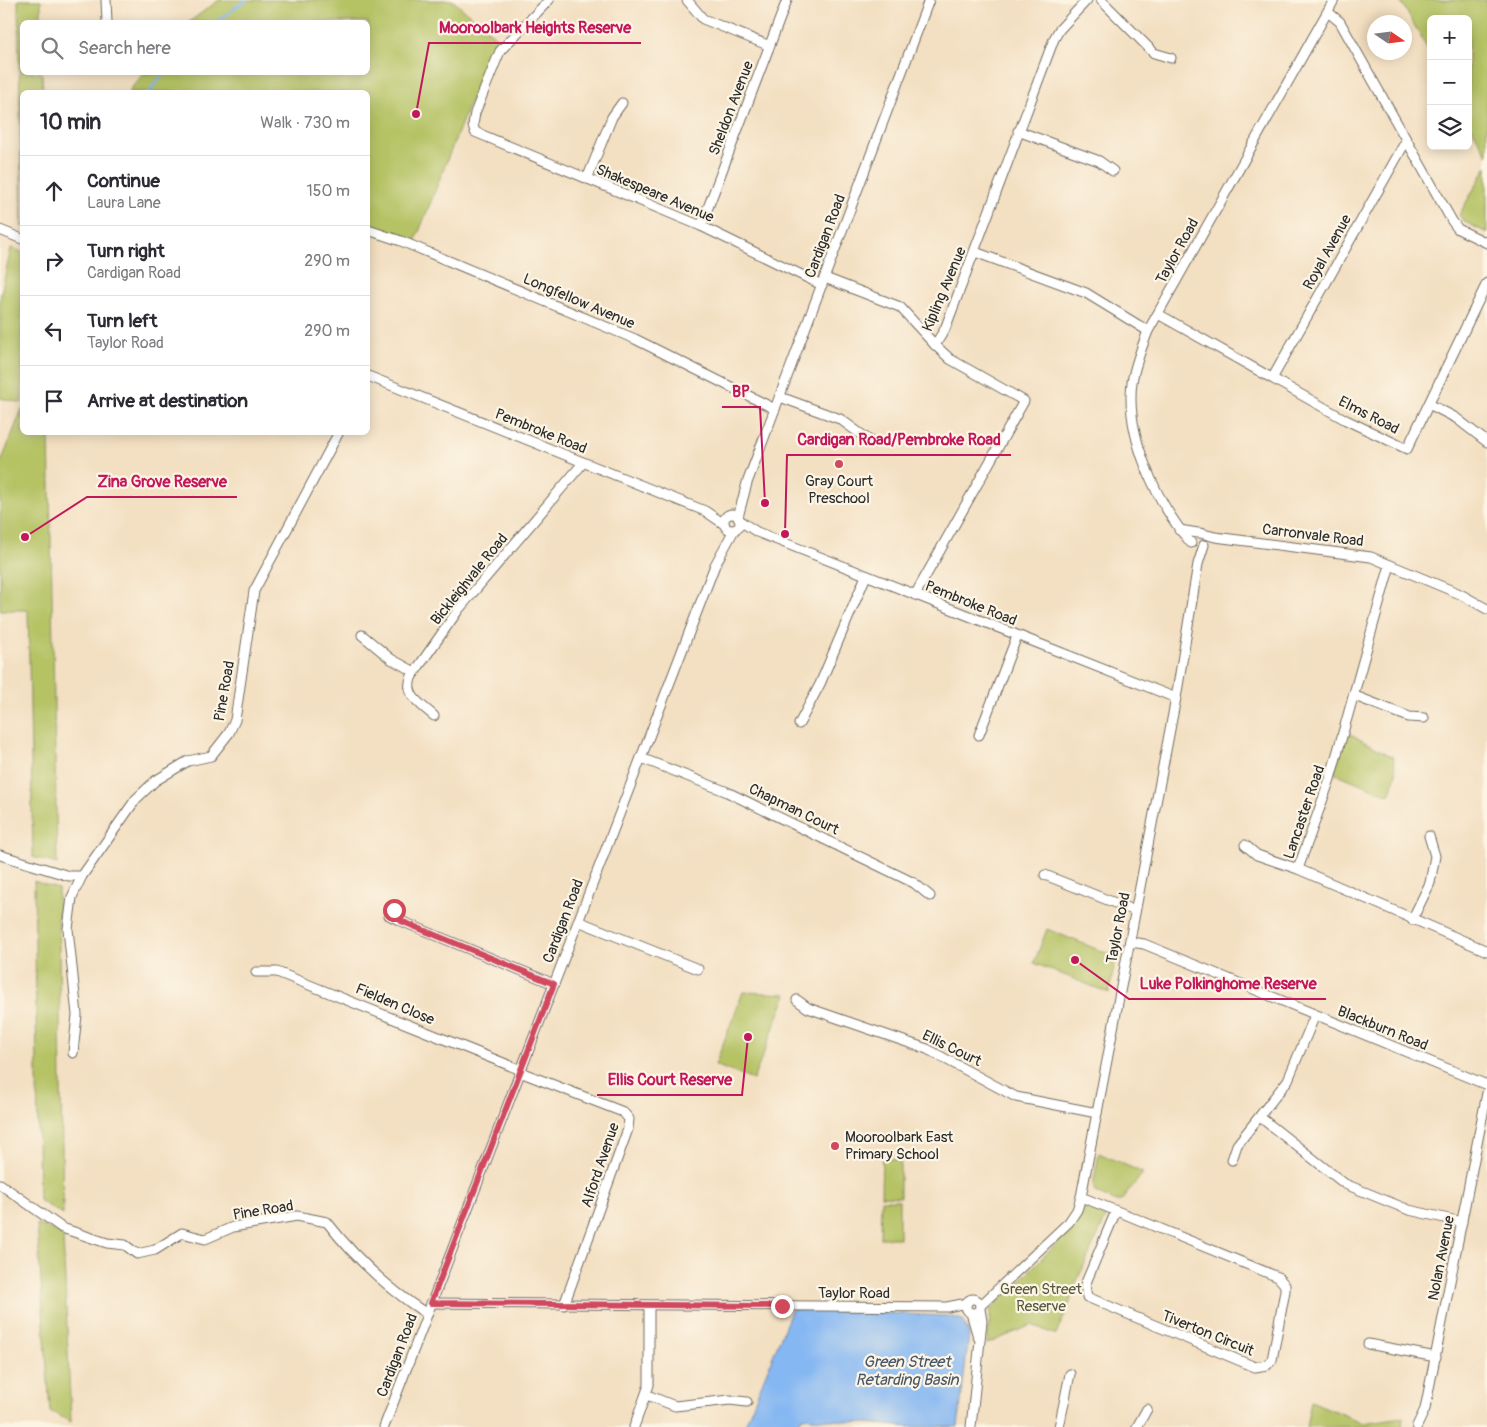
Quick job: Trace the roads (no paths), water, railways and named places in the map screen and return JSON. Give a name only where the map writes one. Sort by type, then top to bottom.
[{"type":"street","points":[[106,0],[107,20]]},
{"type":"street","name":"Shakespeare Avenue","points":[[549,0],[500,51],[475,113],[473,125],[475,132],[701,226],[823,282],[900,307],[935,345]]},
{"type":"street","points":[[687,0],[704,20],[770,46]]},
{"type":"street","name":"Sheldon Avenue","points":[[701,226],[787,0]]},
{"type":"street","name":"Cardigan Road","points":[[384,1427],[715,565],[735,521],[747,482],[929,0]]},
{"type":"street","name":"Kipling Avenue","points":[[915,595],[1024,400],[950,359],[935,345],[945,329],[975,252],[1018,131],[1054,39],[1059,30],[1087,0]]},
{"type":"street","points":[[1101,0],[1154,52],[1171,58]]},
{"type":"street","name":"Taylor Road","points":[[1198,564],[1192,545],[1165,509],[1139,447],[1133,414],[1132,383],[1138,356],[1148,331],[1334,0]]},
{"type":"street","points":[[1328,12],[1340,22],[1406,141],[1458,229],[1487,243]]},
{"type":"street","points":[[587,180],[612,117],[622,103]]},
{"type":"street","points":[[1018,131],[1099,161],[1113,171]]},
{"type":"street","name":"Royal Avenue","points":[[1273,377],[1406,141]]},
{"type":"street","points":[[0,230],[20,238]]},
{"type":"street","name":"Longfellow Avenue","points":[[370,231],[400,241],[635,339],[776,409]]},
{"type":"street","points":[[975,252],[1086,293],[1148,331]]},
{"type":"street","name":"Elms Road","points":[[1158,314],[1273,377],[1346,420],[1407,449],[1487,283]]},
{"type":"street","name":"Pembroke Road","points":[[370,378],[704,511],[735,521],[866,576],[1176,698]]},
{"type":"street","points":[[780,396],[840,419],[873,443]]},
{"type":"street","points":[[1429,404],[1456,418],[1487,442]]},
{"type":"street","name":"Pine Road","points":[[73,1053],[77,1015],[68,929],[72,897],[82,876],[136,799],[155,781],[188,761],[211,756],[229,733],[235,720],[254,592],[337,435]]},
{"type":"street","name":"Bickleighvale Road","points":[[434,716],[410,694],[408,684],[415,672],[459,609],[583,463]]},
{"type":"street","name":"Pembroke Road","points":[[704,511],[724,525]]},
{"type":"street","name":"Cardigan Road","points":[[715,565],[724,518],[735,521]]},
{"type":"street","points":[[1179,530],[1199,533],[1205,538],[1205,544]]},
{"type":"street","points":[[1199,533],[1192,536],[1192,545],[1200,548],[1215,537]]},
{"type":"street","name":"Carronvale Road","points":[[1199,533],[1215,537],[1354,553],[1371,557],[1460,594],[1487,609]]},
{"type":"street","name":"Taylor Road","points":[[431,1303],[974,1307],[994,1292],[1069,1222],[1077,1210],[1081,1197],[1176,698],[1198,564],[1205,544]]},
{"type":"street","name":"Lancaster Road","points":[[1390,566],[1355,696],[1330,779],[1298,869],[1487,951]]},
{"type":"street","points":[[799,724],[820,684],[866,576]]},
{"type":"street","points":[[362,635],[391,659],[415,672]]},
{"type":"street","points":[[979,735],[1017,636]]},
{"type":"street","points":[[1355,696],[1409,716],[1424,718]]},
{"type":"street","name":"Chapman Court","points":[[641,758],[725,791],[914,883],[930,896]]},
{"type":"street","points":[[1412,920],[1430,883],[1434,865],[1435,856],[1428,836]]},
{"type":"street","points":[[1244,845],[1257,856],[1298,869]]},
{"type":"street","points":[[0,856],[69,876],[82,876]]},
{"type":"street","points":[[1045,875],[1135,911]]},
{"type":"street","points":[[401,921],[554,984]]},
{"type":"street","points":[[578,921],[698,969]]},
{"type":"street","name":"Blackburn Road","points":[[1130,942],[1144,944],[1487,1085]]},
{"type":"street","name":"Fielden Close","points":[[256,972],[277,972],[520,1071]]},
{"type":"street","name":"Ellis Court","points":[[797,1000],[808,1008],[926,1049],[1016,1097],[1097,1114]]},
{"type":"street","points":[[1232,1160],[1237,1145],[1288,1080],[1315,1015]]},
{"type":"street","name":"Alford Avenue","points":[[520,1071],[623,1112],[629,1119],[628,1129],[564,1305]]},
{"type":"street","name":"Nolan Avenue","points":[[1417,1426],[1425,1409],[1436,1357],[1487,1093]]},
{"type":"street","points":[[1260,1117],[1345,1184],[1409,1210],[1462,1222]]},
{"type":"street","name":"Pine Road","points":[[0,1184],[62,1228],[74,1233],[79,1232],[107,1243],[125,1245],[137,1254],[155,1250],[182,1233],[204,1239],[233,1227],[297,1216],[327,1222],[348,1249],[372,1273],[404,1299],[427,1314]]},
{"type":"street","name":"Tiverton Circuit","points":[[1081,1197],[1116,1211],[1282,1280],[1285,1291],[1272,1360],[1267,1365],[1256,1367],[1087,1297],[1085,1285],[1116,1211]]},
{"type":"street","points":[[634,1427],[649,1385],[649,1306]]},
{"type":"street","points":[[971,1427],[979,1350],[974,1307]]},
{"type":"street","points":[[1368,1344],[1436,1357]]},
{"type":"street","points":[[1059,1427],[1070,1374]]},
{"type":"street","points":[[647,1395],[676,1406],[730,1400],[747,1402]]},
{"type":"street","points":[[1137,1427],[1146,1409]]},
{"type":"water","name":"Green Street Retarding Basin","points":[[792,1309],[948,1316],[963,1320],[969,1334],[958,1427],[909,1427],[802,1417],[796,1427],[744,1427]]},
{"type":"waterway","points":[[219,20],[246,0]]},
{"type":"waterway","points":[[151,90],[163,75]]},
{"type":"place","name":"Mooroolbark Heights Reserve","points":[[416,114]]},
{"type":"place","name":"Gray Court Preschool","points":[[839,464]]},
{"type":"place","name":"BP","points":[[765,503]]},
{"type":"place","name":"Cardigan Road/Pembroke Road","points":[[785,534]]},
{"type":"place","name":"Zina Grove Reserve","points":[[25,537]]},
{"type":"place","name":"Luke Polkinghome Reserve","points":[[1075,960]]},
{"type":"place","name":"Ellis Court Reserve","points":[[748,1037]]},
{"type":"place","name":"Mooroolbark East Primary School","points":[[835,1146]]},
{"type":"park label","name":"Green Street Reserve","points":[[1041,1298]]}]
